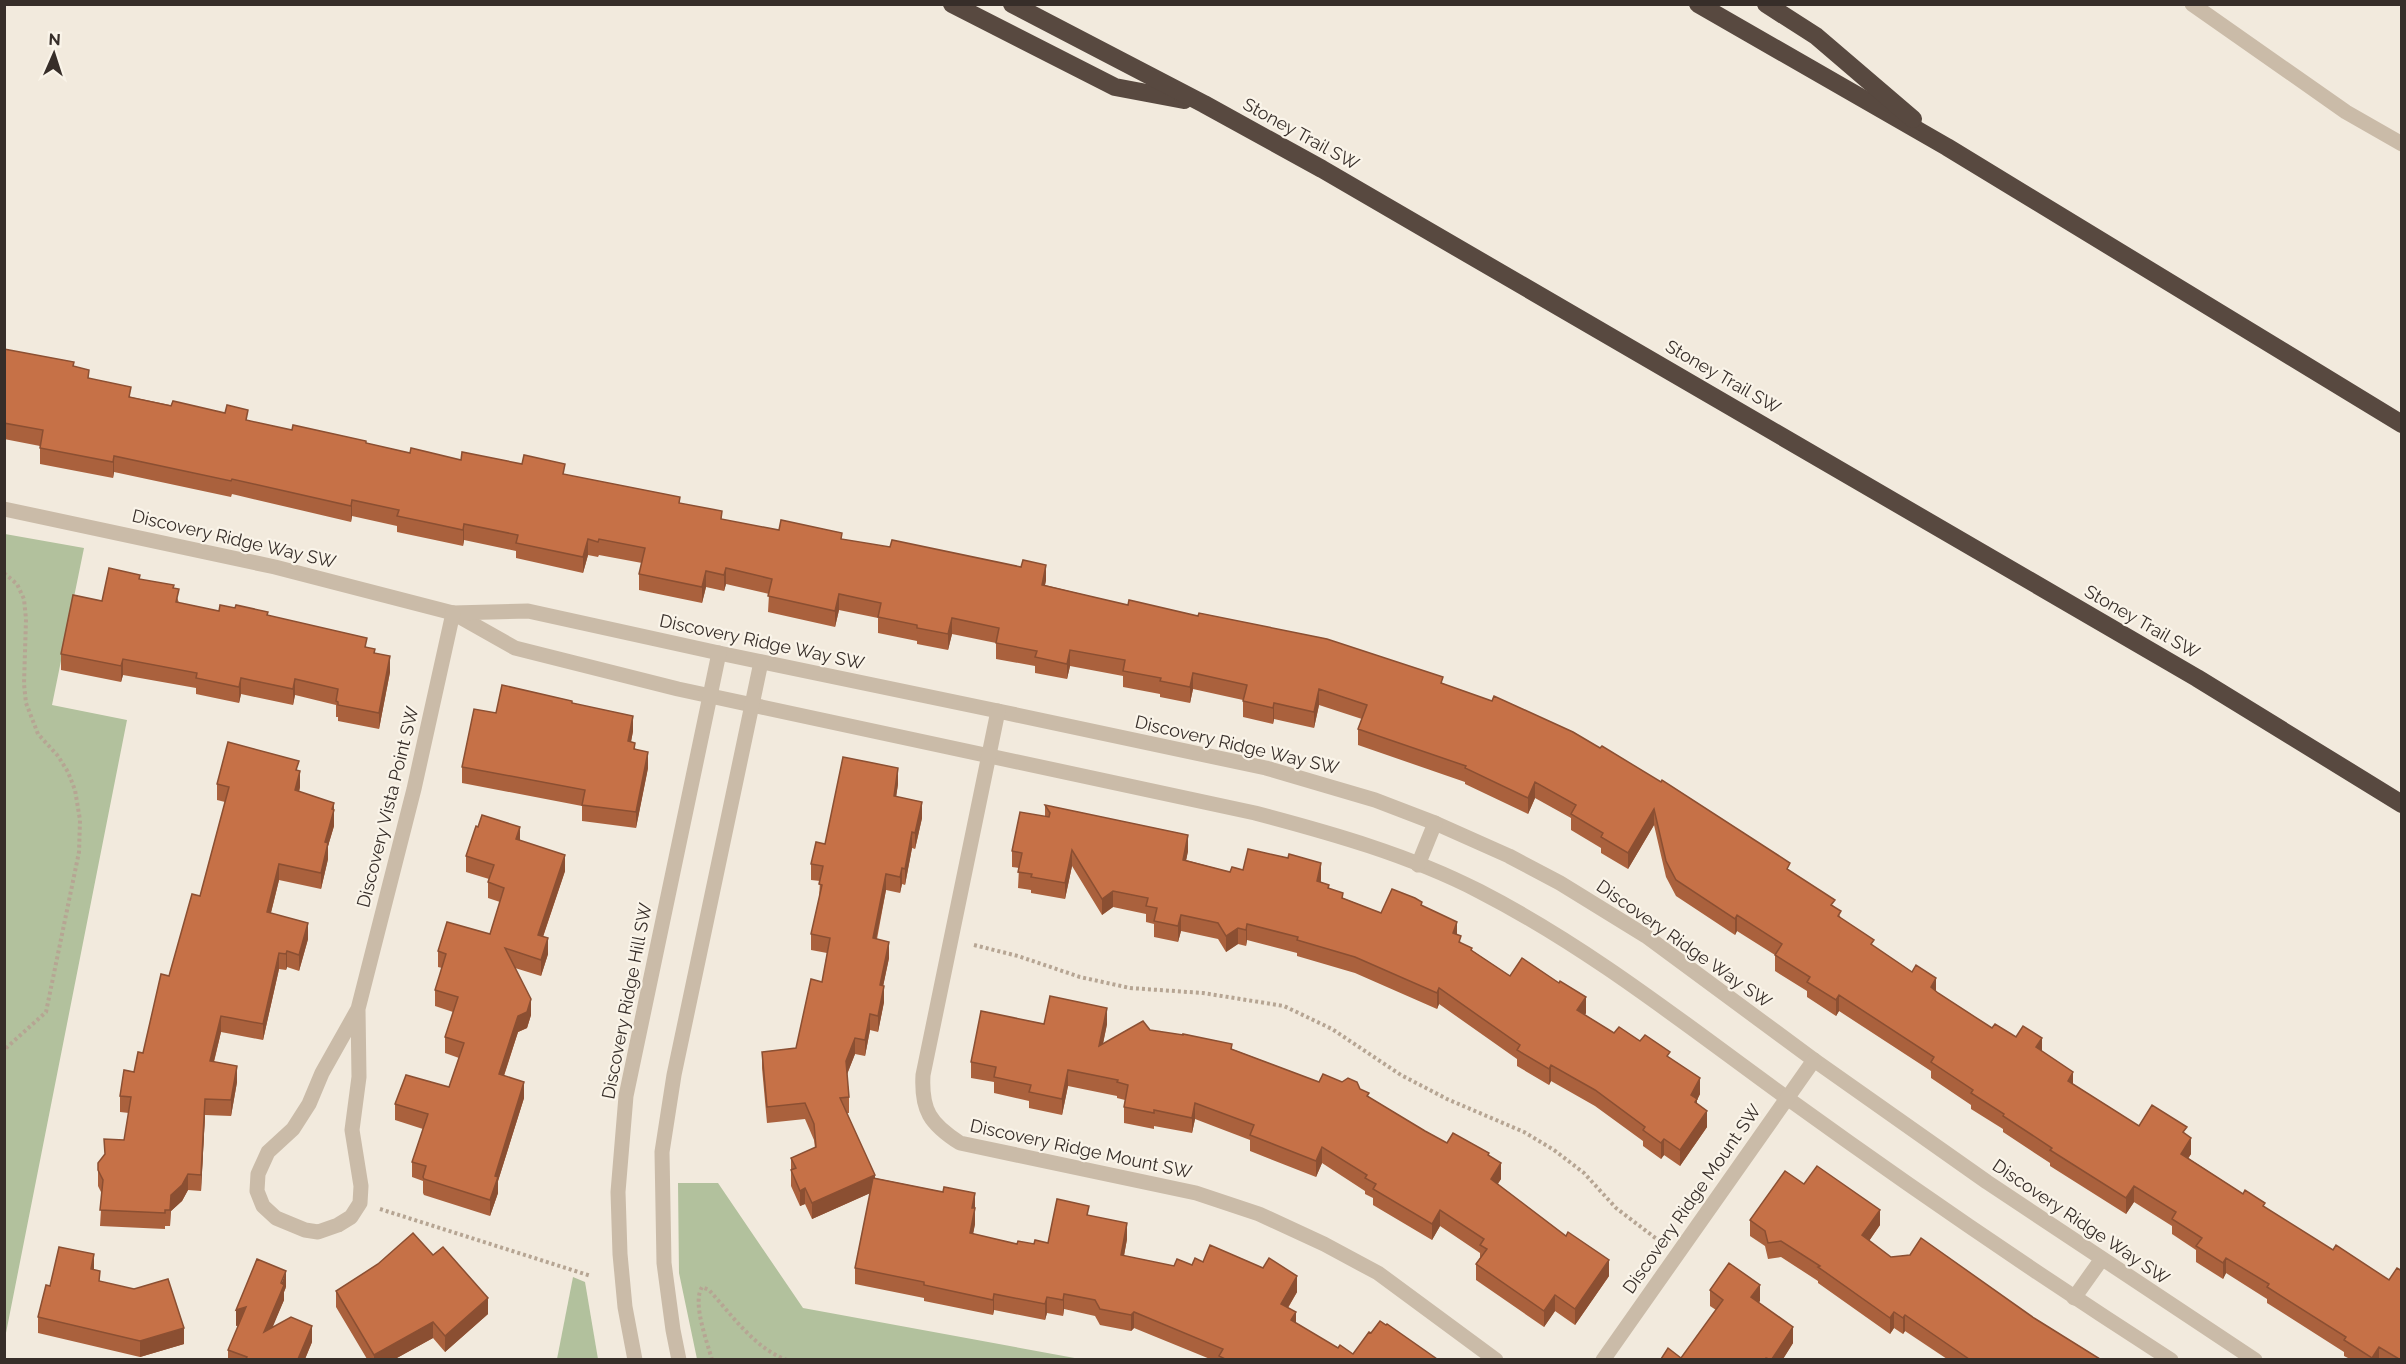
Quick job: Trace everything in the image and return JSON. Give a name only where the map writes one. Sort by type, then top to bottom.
[{"type":"highway","points":[[952,4],[1115,87],[1204,104]]},
{"type":"highway","name":"Stoney Trail SW","points":[[1012,4],[1323,169],[2187,672],[2402,804]]},
{"type":"highway","points":[[1698,4],[1947,147],[2402,424]]},
{"type":"highway","points":[[1766,4],[1816,36],[1947,147]]},
{"type":"street","points":[[2192,4],[2346,112],[2402,144]]},
{"type":"street","name":"Discovery Ridge Way SW","points":[[4,509],[275,567],[453,613],[514,648],[710,696],[1255,813],[1326,831],[1418,865],[1476,890],[1576,946],[1677,1015],[1787,1098],[1914,1189],[2074,1298],[2170,1359]]},
{"type":"street","name":"Discovery Ridge Way SW","points":[[453,613],[528,611],[719,654],[1266,768],[1375,800],[1435,823],[1509,856],[1646,936],[1814,1060],[2101,1260],[2255,1359]]},
{"type":"street","name":"Discovery Vista Point SW","points":[[358,1009],[294,1129],[268,1152],[258,1174],[257,1191],[263,1206],[276,1218],[306,1230],[318,1232],[338,1225],[351,1217],[360,1203],[361,1186],[352,1130],[358,1077],[358,1009],[416,778],[453,613]]},
{"type":"street","name":"Discovery Ridge Hill SW","points":[[635,1359],[625,1307],[620,1254],[618,1192],[626,1096],[719,654]]},
{"type":"street","points":[[679,1359],[664,1263],[662,1152],[674,1075],[761,662]]},
{"type":"street","name":"Discovery Ridge Mount SW","points":[[998,711],[922,1074],[922,1095],[929,1116],[942,1131],[960,1143],[1196,1193],[1259,1214],[1324,1244],[1378,1274],[1496,1359]]},
{"type":"street","points":[[1418,865],[1435,823]]},
{"type":"street","name":"Discovery Ridge Mount SW","points":[[1604,1359],[1814,1060]]},
{"type":"street","points":[[2074,1298],[2101,1260]]},
{"type":"path","points":[[4,573],[17,584],[24,599],[26,704],[38,734],[58,756],[68,772],[75,790],[80,820],[79,852],[46,1012],[4,1050]]},
{"type":"path","points":[[974,945],[1018,956],[1080,977],[1130,988],[1170,993],[1203,993],[1284,1006],[1332,1029],[1446,1099],[1524,1132],[1554,1150],[1584,1173],[1616,1208],[1658,1240]]},
{"type":"path","points":[[360,1203],[591,1276]]},
{"type":"path","points":[[712,1359],[698,1307],[702,1287],[709,1290],[757,1343],[775,1356],[787,1359]]},
{"type":"green space","points":[[5,534],[84,548],[52,705],[127,720],[5,1338]]},
{"type":"green space","points":[[678,1183],[718,1183],[803,1308],[1080,1359],[697,1359],[679,1273]]},
{"type":"green space","points":[[573,1277],[585,1282],[598,1359],[557,1359]]},
{"type":"building","points":[[4,349],[74,362],[73,366],[89,370],[88,378],[131,387],[129,397],[171,406],[173,401],[225,413],[227,405],[248,410],[246,420],[292,430],[293,425],[410,453],[411,448],[461,460],[462,452],[522,464],[524,455],[565,464],[563,474],[680,497],[679,503],[722,511],[721,519],[779,530],[781,520],[842,533],[841,539],[890,547],[892,540],[1021,567],[1023,560],[1046,565],[1042,585],[1128,605],[1129,600],[1198,616],[1199,613],[1327,639],[1443,677],[1441,683],[1492,701],[1494,696],[1573,732],[1600,748],[1602,746],[1661,782],[1662,780],[1790,863],[1787,869],[1835,900],[1831,905],[1841,911],[1838,916],[1874,940],[1871,944],[1912,972],[1916,965],[1936,978],[1931,987],[1938,993],[1992,1028],[1995,1024],[2016,1037],[2023,1026],[2042,1038],[2036,1047],[2073,1072],[2068,1081],[2139,1126],[2152,1105],[2187,1127],[2183,1132],[2191,1138],[2181,1154],[2243,1194],[2245,1190],[2265,1203],[2263,1206],[2333,1250],[2336,1245],[2389,1280],[2397,1268],[2402,1271],[2402,1359],[2379,1347],[2372,1358],[2344,1340],[2346,1337],[2267,1287],[2269,1284],[2226,1258],[2223,1263],[2196,1246],[2202,1238],[2172,1219],[2176,1212],[2134,1186],[2126,1198],[2050,1150],[2052,1148],[1971,1093],[1973,1090],[1931,1062],[1934,1057],[1839,995],[1836,1000],[1807,982],[1810,977],[1775,955],[1782,944],[1737,915],[1735,919],[1676,880],[1666,861],[1654,809],[1628,853],[1601,837],[1603,833],[1571,814],[1576,805],[1535,782],[1528,798],[1465,768],[1466,766],[1358,729],[1367,705],[1319,689],[1314,712],[1274,703],[1273,708],[1243,701],[1247,685],[1193,673],[1190,687],[1160,681],[1161,678],[1123,671],[1125,660],[1070,650],[1067,664],[1035,657],[1037,651],[996,643],[999,628],[952,618],[948,634],[878,617],[881,603],[839,594],[835,611],[768,596],[772,579],[726,568],[724,575],[706,571],[702,587],[639,574],[645,548],[588,539],[583,557],[516,543],[518,535],[464,524],[463,530],[397,516],[399,510],[352,500],[351,506],[232,479],[231,481],[114,456],[113,462],[40,448],[43,430],[4,423]]},
{"type":"building","points":[[109,568],[140,575],[139,579],[174,585],[173,588],[179,589],[176,602],[219,611],[220,605],[235,608],[236,605],[268,612],[267,615],[367,638],[365,647],[375,649],[374,653],[390,656],[379,713],[338,705],[336,701],[338,689],[295,679],[293,689],[241,678],[239,687],[196,678],[197,673],[123,659],[121,666],[61,654],[73,595],[102,601]]},
{"type":"building","points":[[502,685],[633,716],[628,741],[635,743],[634,749],[648,752],[636,812],[582,805],[585,790],[462,767],[474,709],[496,713]]},
{"type":"building","points":[[228,742],[299,761],[296,770],[300,771],[295,790],[334,803],[321,873],[279,864],[267,912],[308,923],[299,955],[287,951],[286,954],[279,953],[263,1024],[221,1016],[210,1061],[237,1066],[231,1100],[205,1099],[201,1175],[188,1174],[182,1185],[171,1195],[170,1210],[165,1210],[165,1213],[100,1210],[103,1180],[98,1170],[98,1163],[105,1154],[104,1139],[124,1140],[131,1097],[120,1096],[124,1070],[134,1072],[138,1052],[143,1053],[161,974],[169,976],[192,894],[200,896],[229,787],[217,784]]},
{"type":"building","points":[[843,757],[898,768],[894,796],[922,802],[915,833],[912,832],[905,869],[902,868],[900,877],[886,874],[873,938],[889,942],[880,985],[884,986],[878,1016],[870,1014],[865,1040],[855,1038],[846,1061],[849,1097],[840,1098],[875,1175],[812,1203],[805,1188],[800,1191],[791,1170],[796,1168],[791,1158],[816,1147],[814,1124],[805,1103],[767,1107],[762,1052],[796,1048],[811,979],[822,982],[830,938],[811,934],[822,885],[819,884],[823,866],[811,864],[816,842],[825,844]]},
{"type":"building","points":[[1045,805],[1188,835],[1183,860],[1230,872],[1232,867],[1243,870],[1248,849],[1288,858],[1289,854],[1321,863],[1317,881],[1343,893],[1342,898],[1381,913],[1392,889],[1415,898],[1422,902],[1421,905],[1457,922],[1453,933],[1461,936],[1459,942],[1472,948],[1471,950],[1510,976],[1522,958],[1559,983],[1560,981],[1586,997],[1577,1010],[1614,1033],[1619,1027],[1640,1041],[1645,1035],[1670,1052],[1667,1056],[1700,1078],[1691,1095],[1697,1099],[1695,1102],[1707,1111],[1680,1150],[1664,1139],[1661,1143],[1643,1130],[1645,1127],[1595,1090],[1551,1065],[1549,1069],[1517,1050],[1520,1045],[1439,988],[1437,993],[1355,957],[1297,940],[1298,937],[1247,924],[1246,930],[1238,928],[1226,936],[1218,923],[1181,915],[1178,926],[1154,921],[1157,908],[1146,906],[1148,898],[1113,891],[1102,899],[1072,850],[1065,883],[1031,877],[1032,874],[1018,872],[1022,853],[1012,851],[1020,812],[1049,817],[1050,813]]},
{"type":"building","points":[[482,815],[520,827],[516,839],[565,855],[538,935],[548,938],[541,960],[505,948],[531,999],[527,1012],[518,1016],[499,1074],[524,1082],[495,1176],[498,1177],[490,1200],[424,1179],[426,1166],[412,1162],[428,1114],[395,1104],[406,1075],[449,1087],[464,1043],[445,1037],[458,997],[435,990],[446,954],[438,951],[447,922],[490,934],[504,888],[488,882],[494,865],[466,856]]},
{"type":"building","points":[[1050,996],[1107,1008],[1099,1046],[1143,1021],[1150,1030],[1232,1044],[1231,1049],[1319,1082],[1323,1074],[1342,1082],[1348,1078],[1357,1082],[1360,1089],[1369,1093],[1367,1096],[1447,1143],[1453,1133],[1489,1153],[1488,1155],[1501,1163],[1491,1179],[1566,1236],[1568,1232],[1609,1260],[1575,1309],[1555,1295],[1544,1311],[1476,1264],[1487,1249],[1480,1245],[1484,1239],[1440,1210],[1432,1224],[1373,1189],[1376,1184],[1365,1178],[1367,1175],[1322,1147],[1316,1161],[1250,1135],[1254,1125],[1195,1103],[1192,1118],[1154,1110],[1154,1113],[1124,1107],[1128,1085],[1117,1082],[1118,1080],[1068,1070],[1062,1099],[1029,1092],[1031,1085],[994,1077],[996,1067],[971,1062],[981,1011],[1044,1024]]},
{"type":"building","points":[[1817,1166],[1880,1210],[1862,1235],[1891,1257],[1910,1255],[1921,1238],[2034,1318],[2100,1359],[1969,1359],[1905,1315],[1903,1318],[1894,1312],[1890,1318],[1818,1267],[1820,1266],[1781,1241],[1768,1243],[1765,1231],[1750,1220],[1785,1171],[1804,1184]]},
{"type":"building","points":[[873,1178],[943,1192],[944,1187],[975,1193],[972,1208],[975,1208],[970,1233],[1017,1244],[1018,1241],[1034,1244],[1035,1240],[1048,1243],[1057,1199],[1089,1206],[1087,1215],[1127,1223],[1121,1255],[1174,1266],[1177,1259],[1192,1265],[1195,1258],[1203,1262],[1210,1245],[1263,1268],[1269,1258],[1297,1276],[1281,1304],[1296,1312],[1291,1320],[1338,1348],[1340,1345],[1353,1354],[1380,1321],[1437,1359],[1225,1359],[1219,1356],[1223,1349],[1134,1312],[1131,1315],[1100,1309],[1095,1300],[1064,1294],[1063,1300],[1047,1297],[1045,1304],[994,1294],[993,1300],[924,1285],[924,1282],[855,1268]]},
{"type":"building","points":[[413,1233],[433,1255],[443,1247],[488,1298],[445,1336],[433,1322],[374,1355],[336,1291],[378,1264]]},
{"type":"building","points":[[59,1247],[94,1254],[91,1269],[100,1271],[99,1281],[134,1289],[168,1279],[184,1328],[140,1341],[38,1317],[46,1285],[50,1286]]},
{"type":"building","points":[[257,1259],[286,1271],[281,1283],[284,1285],[264,1332],[291,1317],[312,1326],[298,1359],[246,1359],[247,1357],[228,1350],[246,1307],[236,1310]]},
{"type":"building","points":[[1729,1263],[1760,1285],[1751,1297],[1793,1327],[1772,1359],[1661,1359],[1668,1348],[1681,1358],[1723,1300],[1710,1290]]}]
